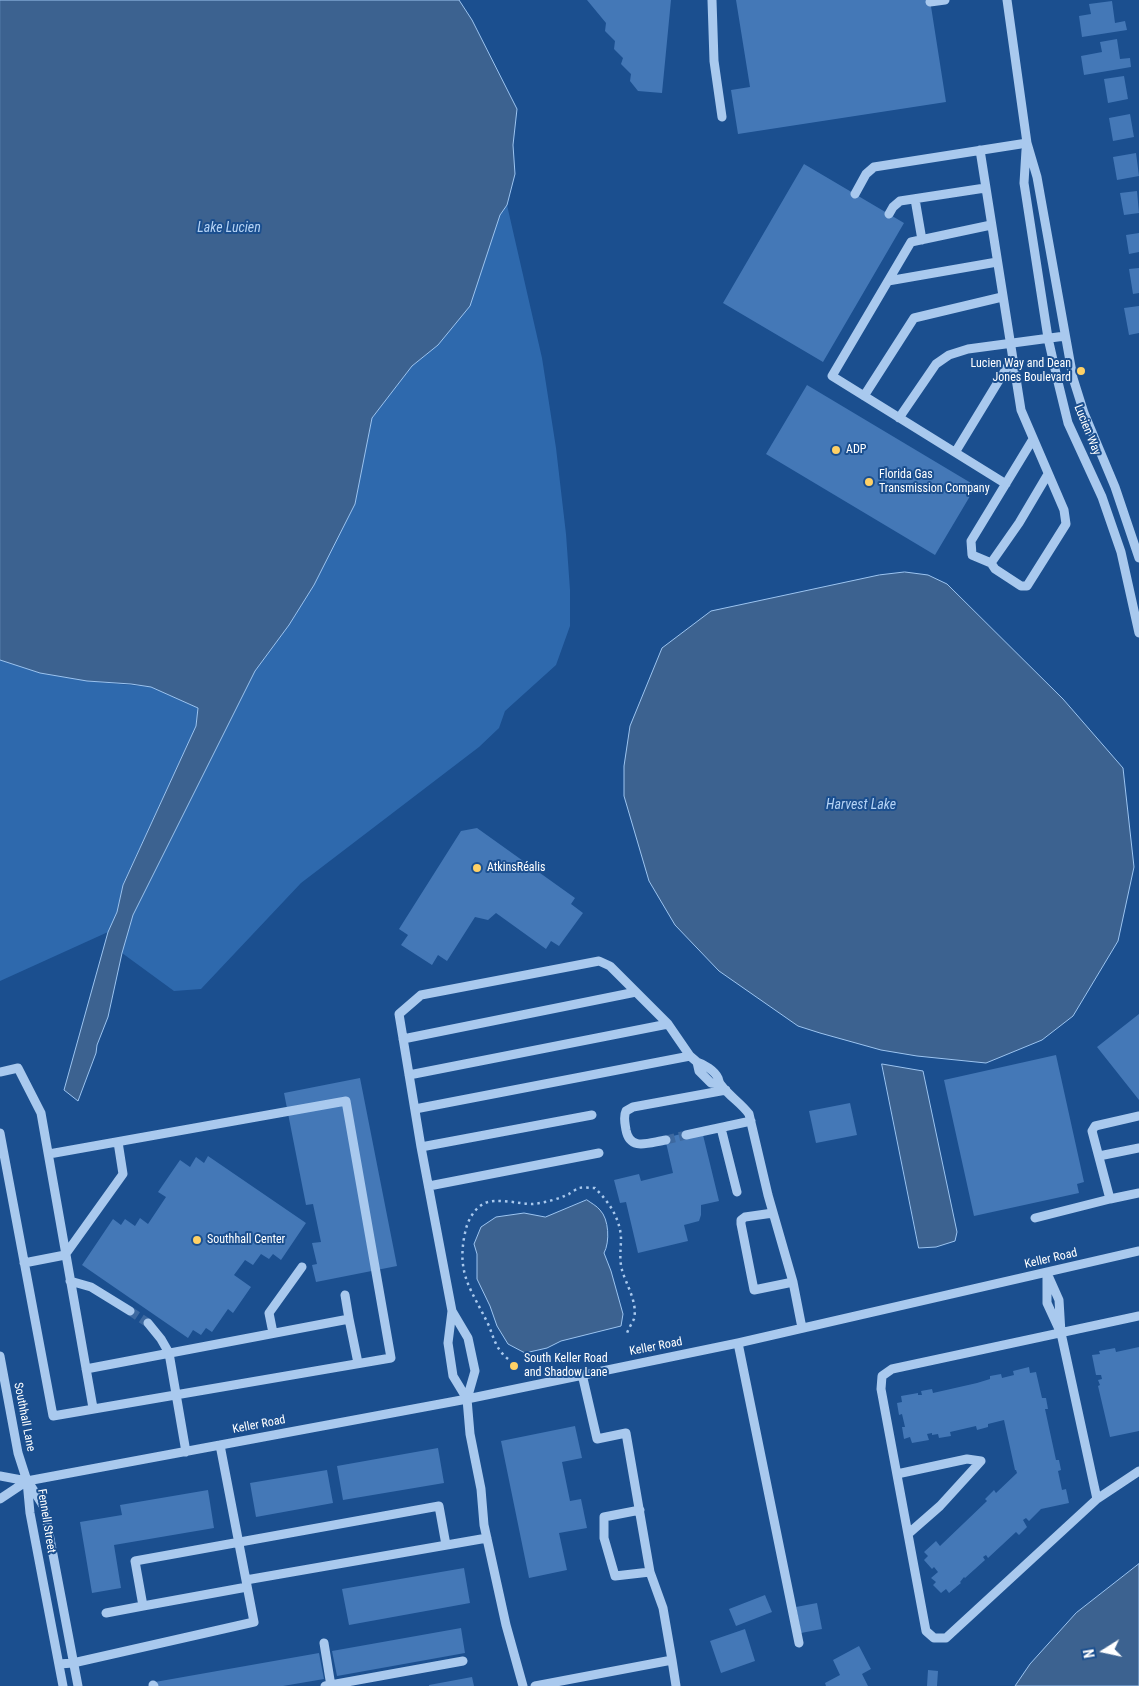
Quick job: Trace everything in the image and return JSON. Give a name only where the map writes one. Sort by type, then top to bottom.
[{"type":"street","points":[[712,0],[714,61],[722,117]]},
{"type":"street","points":[[930,2],[945,0]]},
{"type":"street","name":"Lucien Way","points":[[1007,0],[1026,142],[1037,177],[1073,378],[1084,413],[1115,487],[1139,558]]},
{"type":"street","points":[[855,194],[866,174],[874,167],[1026,142]]},
{"type":"street","name":"Lucien Way","points":[[1026,142],[1024,183],[1048,338],[1068,423],[1102,496],[1121,552],[1139,633]]},
{"type":"street","points":[[980,150],[1021,410],[1064,510],[1066,524],[1027,586],[1021,586],[995,569],[991,563],[972,555],[971,542],[1033,439]]},
{"type":"street","points":[[889,214],[900,201],[985,188]]},
{"type":"street","points":[[915,199],[922,240]]},
{"type":"street","points":[[991,225],[911,242],[832,376],[1006,484]]},
{"type":"street","points":[[888,281],[997,262]]},
{"type":"street","points":[[864,396],[914,318],[1002,297]]},
{"type":"street","points":[[899,418],[936,364],[949,355],[968,349],[1065,336]]},
{"type":"street","points":[[956,452],[1012,359]]},
{"type":"street","points":[[991,563],[1020,523],[1048,474]]},
{"type":"street","points":[[467,1399],[454,1376],[448,1343],[452,1311],[421,1147],[399,1014],[421,995],[599,961],[610,966],[668,1024],[693,1059],[711,1070],[723,1087],[749,1114],[768,1196],[793,1282],[802,1328]]},
{"type":"street","points":[[403,1039],[636,992]]},
{"type":"street","points":[[409,1075],[668,1024]]},
{"type":"street","points":[[415,1109],[693,1059]]},
{"type":"street","points":[[0,1072],[18,1068],[42,1113],[65,1255],[93,1408]]},
{"type":"street","points":[[666,1140],[639,1144],[630,1141],[624,1121],[626,1111],[633,1107],[723,1087]]},
{"type":"street","points":[[0,1133],[53,1416],[391,1358],[346,1101],[49,1154]]},
{"type":"street","points":[[421,1147],[592,1115]]},
{"type":"street","points":[[1110,1199],[1092,1131],[1095,1126],[1139,1116]]},
{"type":"street","points":[[686,1136],[751,1121]]},
{"type":"street","points":[[721,1128],[737,1192]]},
{"type":"street","points":[[24,1263],[65,1255],[123,1174],[118,1142]]},
{"type":"street","points":[[1099,1156],[1139,1148]]},
{"type":"street","points":[[428,1186],[599,1153]]},
{"type":"street","points":[[1035,1218],[1139,1193]]},
{"type":"street","points":[[773,1213],[745,1217],[741,1224],[754,1290],[793,1282]]},
{"type":"street","name":"Keller Road","points":[[0,1476],[27,1481],[467,1399],[738,1343],[1139,1251]]},
{"type":"street","points":[[273,1334],[269,1314],[302,1267]]},
{"type":"street","points":[[1047,1273],[1059,1300],[1061,1333],[1098,1499]]},
{"type":"street","points":[[70,1281],[91,1287],[130,1311]]},
{"type":"street","points":[[345,1295],[358,1363]]},
{"type":"street","points":[[452,1311],[468,1338],[475,1371],[467,1399],[470,1434],[481,1489],[484,1525],[506,1624],[523,1686]]},
{"type":"street","points":[[1139,1316],[892,1369],[882,1376],[881,1389],[926,1631],[934,1638],[946,1638],[1098,1499],[1139,1471]]},
{"type":"street","points":[[86,1369],[349,1319]]},
{"type":"street","points":[[148,1323],[169,1353],[186,1452]]},
{"type":"street","points":[[738,1343],[799,1643]]},
{"type":"street","name":"Southhall Lane","points":[[0,1356],[18,1453],[27,1481]]},
{"type":"street","points":[[582,1374],[597,1439],[626,1433],[650,1572],[663,1608],[676,1686]]},
{"type":"street","points":[[59,1664],[73,1663],[254,1622],[220,1445]]},
{"type":"street","points":[[897,1474],[967,1460],[981,1461],[940,1506],[908,1534]]},
{"type":"street","name":"Keller Road","points":[[0,1499],[27,1481]]},
{"type":"street","name":"Fennell Street","points":[[27,1481],[44,1507],[78,1686]]},
{"type":"street","name":"Fennell Street","points":[[27,1481],[30,1513],[63,1686]]},
{"type":"street","points":[[143,1606],[134,1561],[439,1506],[446,1545]]},
{"type":"street","points":[[640,1510],[604,1517],[604,1538],[616,1576],[650,1572]]},
{"type":"street","points":[[106,1613],[487,1538]]},
{"type":"street","points":[[324,1643],[329,1686],[463,1661]]},
{"type":"street","points":[[535,1686],[672,1660]]},
{"type":"path","points":[[508,1359],[501,1354],[494,1344],[490,1328],[470,1289],[462,1268],[462,1248],[466,1226],[472,1214],[483,1204],[489,1202],[533,1204],[554,1201],[579,1188],[595,1188],[608,1202],[617,1218],[621,1237],[620,1254],[622,1269],[633,1304],[634,1317],[627,1333]]},
{"type":"shaded area","points":[[507,205],[542,358],[556,448],[566,534],[570,590],[570,626],[556,665],[505,711],[499,728],[479,747],[301,883],[201,989],[174,991],[122,953],[133,915],[255,671],[289,625],[314,585],[355,504],[372,418],[412,366],[438,345],[500,215]]},
{"type":"shaded area","points":[[0,660],[40,673],[87,681],[151,687],[198,708],[196,726],[123,884],[117,912],[108,932],[0,981]]},
{"type":"water","name":"Lake Lucien","points":[[0,0],[459,0],[472,20],[517,109],[513,145],[515,174],[507,205],[500,215],[470,306],[438,345],[412,366],[372,418],[355,504],[314,585],[289,625],[255,671],[133,915],[122,953],[108,1017],[78,1101],[64,1090],[108,932],[117,912],[123,885],[196,726],[198,708],[151,687],[87,681],[40,673],[0,660]]},
{"type":"water","name":"Harvest Lake","points":[[905,572],[928,575],[947,584],[1063,699],[1123,768],[1134,867],[1118,941],[1073,1016],[1042,1040],[986,1063],[917,1056],[881,1050],[798,1026],[719,971],[675,925],[649,881],[624,796],[624,766],[630,726],[662,648],[711,611],[879,575]]},
{"type":"water","points":[[882,1064],[923,1071],[957,1232],[955,1241],[936,1247],[919,1248]]},
{"type":"water","points":[[587,1200],[600,1210],[607,1225],[607,1243],[604,1253],[623,1314],[621,1326],[561,1341],[547,1348],[525,1353],[508,1344],[497,1326],[477,1279],[477,1254],[474,1244],[481,1227],[496,1217],[524,1213],[545,1217]]},
{"type":"water","points":[[1139,1564],[1139,1686],[1015,1686],[1030,1664],[1076,1613]]},
{"type":"building","points":[[587,0],[671,0],[662,93],[638,91],[630,81],[631,74],[621,64],[623,58],[614,49],[615,41],[605,31],[606,23]]},
{"type":"building","points":[[736,0],[930,0],[946,102],[738,134],[731,90],[750,87]]},
{"type":"building","points":[[1112,1],[1115,23],[1125,21],[1127,30],[1082,37],[1079,16],[1091,14],[1089,4]]},
{"type":"building","points":[[1117,39],[1120,59],[1130,58],[1131,67],[1084,75],[1081,56],[1102,52],[1100,42]]},
{"type":"building","points":[[1124,76],[1128,99],[1108,103],[1104,79]]},
{"type":"building","points":[[1130,114],[1134,137],[1113,141],[1109,118]]},
{"type":"building","points":[[1136,153],[1139,176],[1117,180],[1113,157]]},
{"type":"building","points":[[804,164],[904,223],[823,362],[723,303]]},
{"type":"building","points":[[1137,191],[1139,213],[1124,215],[1120,193]]},
{"type":"building","points":[[1139,233],[1139,252],[1129,254],[1126,235]]},
{"type":"building","points":[[1139,268],[1139,293],[1133,294],[1129,269]]},
{"type":"building","points":[[1139,306],[1139,333],[1129,335],[1124,308]]},
{"type":"building","points":[[807,385],[976,486],[935,555],[766,454]]},
{"type":"building","points":[[477,828],[575,898],[571,904],[583,913],[559,946],[551,941],[546,949],[496,913],[488,920],[475,917],[447,961],[438,955],[432,965],[401,945],[408,935],[399,929],[461,831]]},
{"type":"building","points":[[1139,1014],[1139,1100],[1097,1047]]},
{"type":"building","points":[[1056,1055],[1084,1182],[1077,1184],[1079,1193],[974,1216],[944,1080]]},
{"type":"building","points":[[360,1078],[397,1266],[316,1282],[312,1265],[317,1264],[312,1243],[321,1242],[313,1204],[306,1205],[284,1093]]},
{"type":"building","points":[[850,1103],[857,1135],[816,1143],[809,1111]]},
{"type":"building","points":[[685,1133],[703,1135],[719,1201],[701,1205],[699,1221],[684,1225],[688,1241],[638,1253],[626,1202],[620,1203],[614,1180],[639,1174],[641,1181],[673,1173],[665,1138]]},
{"type":"building","name":"Southhall Center","points":[[208,1156],[306,1223],[281,1260],[273,1254],[269,1259],[261,1254],[253,1265],[245,1260],[234,1275],[251,1287],[233,1313],[228,1309],[212,1332],[206,1328],[201,1335],[193,1330],[188,1338],[82,1265],[113,1219],[121,1225],[125,1219],[135,1226],[140,1218],[148,1224],[166,1197],[158,1192],[180,1160],[190,1167],[196,1157],[204,1163]]},
{"type":"building","points":[[1139,1347],[1139,1431],[1110,1437],[1098,1386],[1100,1385],[1098,1380],[1102,1379],[1101,1375],[1096,1375],[1092,1355],[1100,1354],[1099,1351],[1115,1348],[1116,1352]]},
{"type":"building","points":[[1029,1367],[1030,1373],[1036,1372],[1042,1398],[1046,1398],[1048,1409],[1045,1409],[1056,1460],[1059,1460],[1061,1470],[1058,1471],[1062,1490],[1066,1489],[1069,1503],[1041,1509],[1029,1521],[1026,1518],[1023,1520],[1027,1527],[1019,1535],[1016,1532],[988,1558],[986,1555],[983,1557],[985,1560],[964,1577],[961,1583],[949,1593],[946,1589],[941,1593],[933,1585],[936,1582],[931,1578],[938,1572],[934,1567],[932,1569],[924,1560],[928,1556],[924,1552],[936,1541],[940,1546],[987,1501],[985,1499],[994,1490],[996,1493],[1017,1473],[1004,1420],[988,1424],[988,1427],[977,1430],[976,1426],[950,1432],[951,1436],[939,1438],[938,1434],[927,1434],[929,1440],[912,1443],[910,1437],[904,1439],[902,1427],[905,1427],[902,1414],[899,1415],[897,1403],[902,1402],[901,1396],[918,1393],[918,1395],[922,1395],[921,1391],[932,1389],[933,1393],[977,1383],[990,1379],[990,1376],[1001,1374],[1002,1378],[1014,1375],[1013,1371]]},
{"type":"building","points":[[575,1426],[582,1458],[562,1462],[570,1501],[581,1499],[587,1528],[559,1533],[567,1570],[529,1578],[501,1441]]},
{"type":"building","points":[[438,1448],[444,1483],[343,1500],[337,1466]]},
{"type":"building","points":[[327,1470],[333,1503],[256,1517],[250,1483]]},
{"type":"building","points":[[208,1490],[214,1528],[114,1545],[121,1588],[92,1593],[80,1522],[122,1515],[120,1505]]},
{"type":"building","points":[[464,1568],[470,1603],[349,1625],[342,1589]]},
{"type":"building","points":[[765,1595],[772,1612],[736,1626],[729,1609]]},
{"type":"building","points":[[817,1603],[822,1629],[801,1633],[796,1607]]},
{"type":"building","points":[[461,1628],[465,1653],[337,1676],[332,1651]]},
{"type":"building","points":[[745,1629],[755,1661],[721,1673],[710,1641]]},
{"type":"building","points":[[859,1646],[871,1669],[862,1674],[868,1686],[826,1686],[825,1683],[840,1675],[833,1660]]},
{"type":"building","points":[[319,1653],[324,1679],[283,1686],[156,1686],[155,1682]]},
{"type":"building","points":[[928,1670],[938,1671],[937,1686],[927,1686]]},
{"type":"building","points":[[472,1677],[474,1686],[429,1686],[429,1685]]},
{"type":"tunnel","points":[[666,1140],[686,1135]]},
{"type":"tunnel","points":[[130,1311],[148,1323]]},
{"type":"place","name":"Lucien Way and Dean Jones Boulevard","points":[[1081,371]]},
{"type":"place","name":"ADP","points":[[836,450]]},
{"type":"place","name":"Florida Gas Transmission Company","points":[[869,482]]},
{"type":"place","name":"AtkinsRéalis","points":[[477,868]]},
{"type":"place","name":"Southhall Center","points":[[197,1240]]},
{"type":"place","name":"South Keller Road and Shadow Lane","points":[[514,1366]]}]
